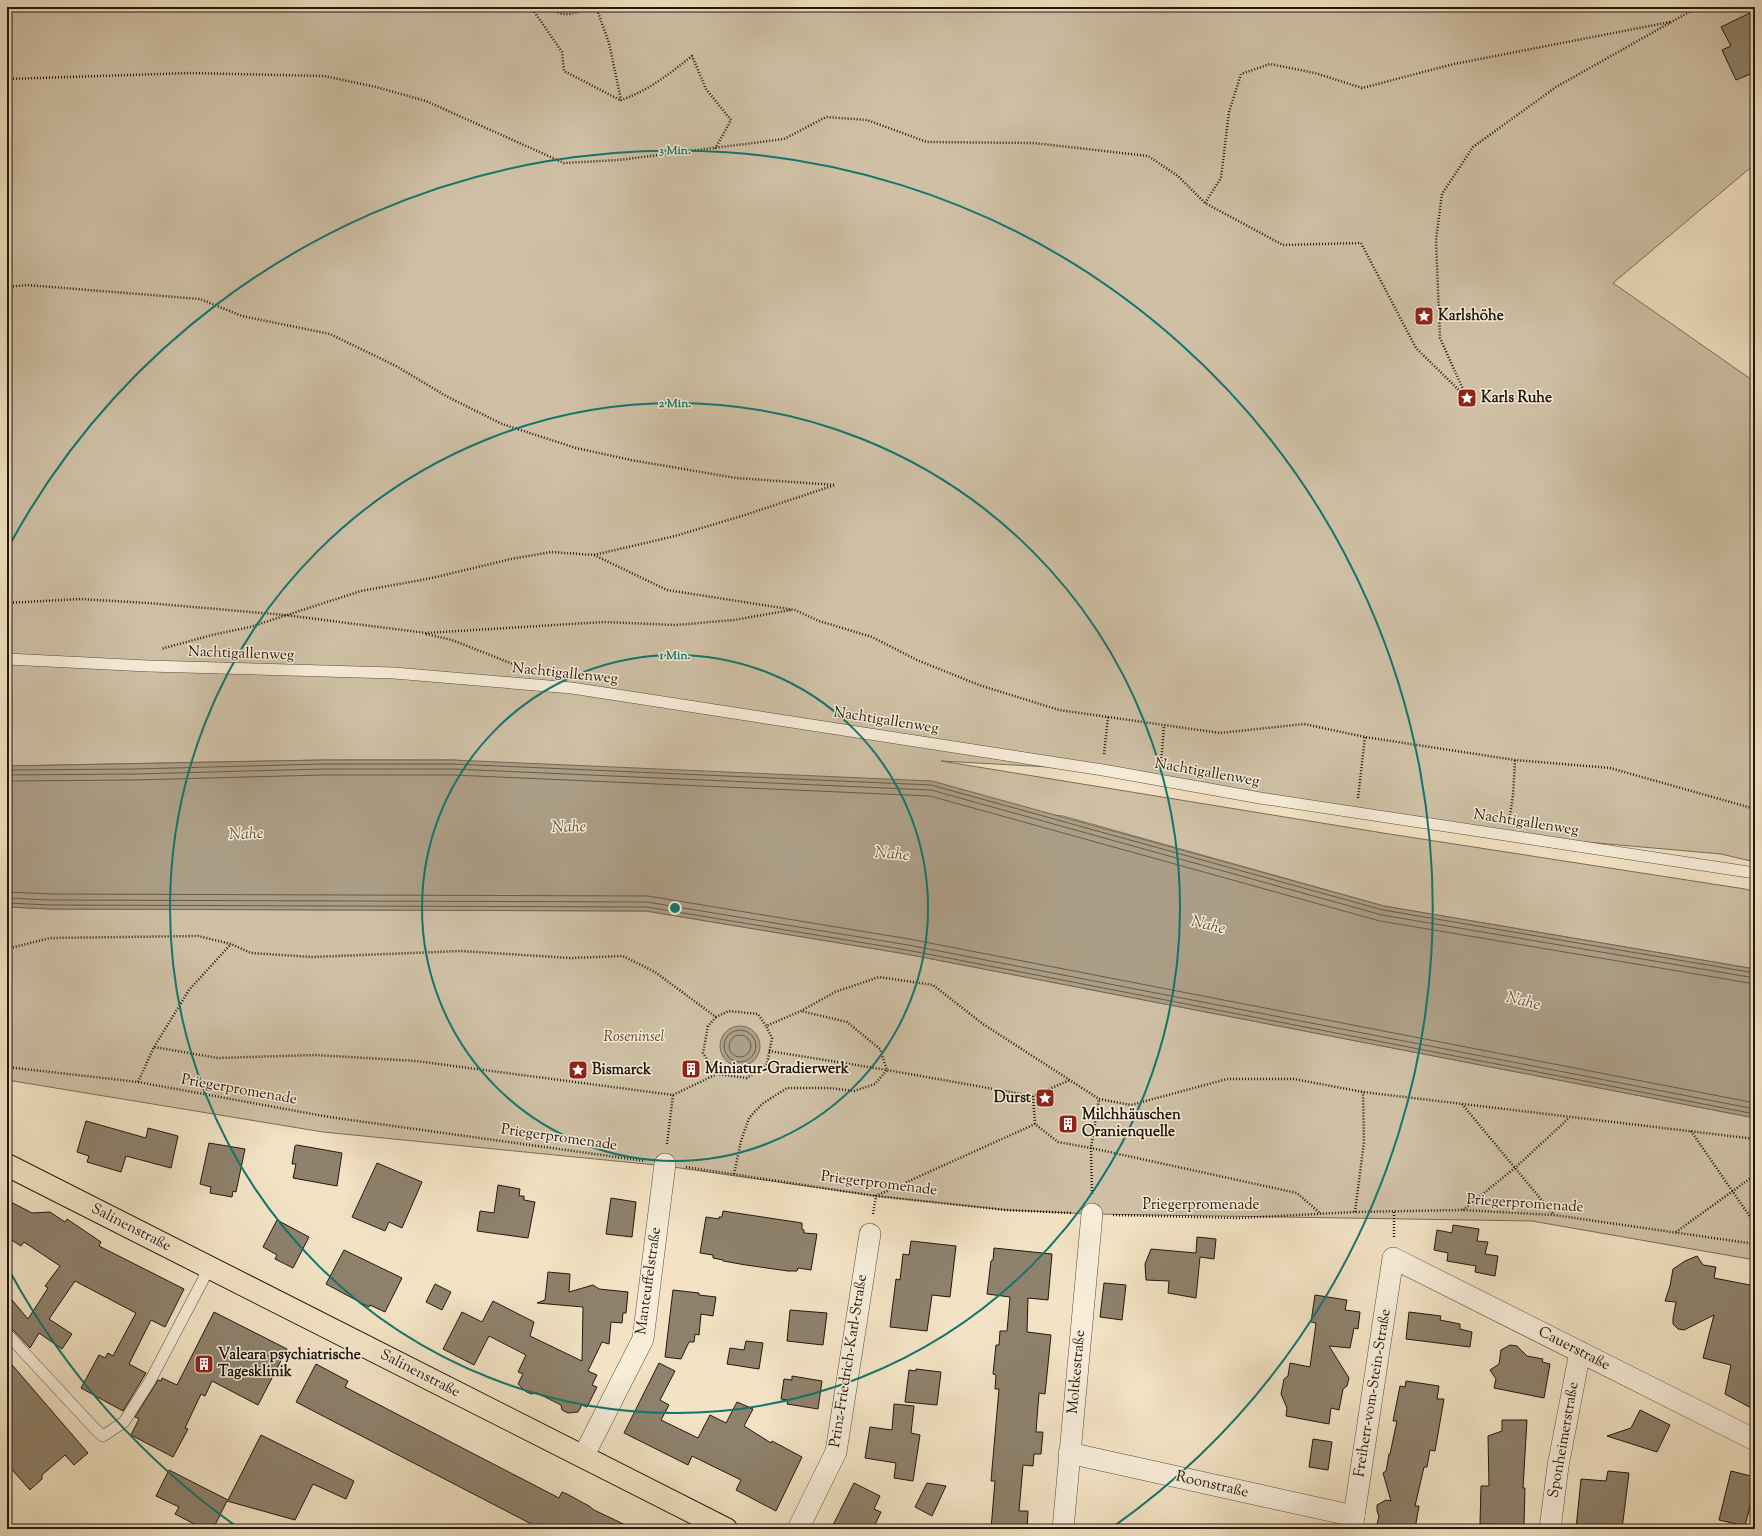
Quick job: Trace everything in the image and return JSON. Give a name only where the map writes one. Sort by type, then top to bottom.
[{"type":"main road","name":"Salinenstraße","points":[[7,1165],[726,1529]]},
{"type":"street","name":"Manteuffelstraße","points":[[583,1457],[643,1339],[665,1164]]},
{"type":"street","name":"Moltkestraße","points":[[1062,1529],[1092,1214]]},
{"type":"street","name":"Prinz-Friedrich-Karl-Straße","points":[[798,1529],[836,1452],[870,1234]]},
{"type":"street","name":"Cauerstraße","points":[[1393,1258],[1755,1440]]},
{"type":"street","name":"Freiherr-vom-Stein-Straße","points":[[1353,1523],[1393,1258]]},
{"type":"street","name":"Sponheimerstraße","points":[[1550,1529],[1558,1466],[1580,1352]]},
{"type":"street","name":"Roonstraße","points":[[1069,1453],[1353,1523]]},
{"type":"lane","name":"Nachtigallenweg","points":[[7,659],[148,666],[394,673],[572,688],[1103,770],[1260,798],[1755,873]]},
{"type":"lane","points":[[7,1334],[94,1429],[103,1436],[124,1422],[150,1381],[203,1280],[208,1267]]},
{"type":"path","points":[[531,7],[562,52],[564,71],[621,100],[635,96],[662,80],[692,56],[706,89],[731,120],[715,149]]},
{"type":"path","points":[[547,7],[560,14],[576,13],[588,7]]},
{"type":"path","points":[[596,7],[609,43],[621,100]]},
{"type":"path","points":[[7,79],[191,73],[324,76],[376,87],[426,101],[564,163],[619,160],[715,149],[784,139],[826,117],[867,120],[927,142],[1034,143],[1148,156],[1178,176],[1205,203],[1283,245],[1361,243],[1416,348],[1467,398],[1440,338],[1436,240],[1442,194],[1473,147],[1556,87],[1698,7]]},
{"type":"path","points":[[1205,203],[1221,178],[1229,112],[1241,74],[1270,64],[1315,73],[1362,88],[1454,64],[1670,22]]},
{"type":"path","points":[[7,287],[27,285],[200,299],[242,316],[330,334],[396,366],[446,396],[502,424],[576,448],[631,460],[736,478],[835,485],[745,515],[675,536],[594,555],[551,552],[511,559],[432,578],[361,591],[250,627],[212,635],[154,651],[148,666]]},
{"type":"path","points":[[594,555],[667,590],[795,610],[819,621],[872,637],[916,660],[979,685],[1060,710],[1220,733],[1304,724],[1365,736],[1515,760],[1610,768],[1755,809]]},
{"type":"path","points":[[7,603],[80,599],[285,615],[372,625],[452,640],[523,668]]},
{"type":"path","points":[[420,633],[604,622],[676,625],[734,620],[795,610]]},
{"type":"path","points":[[1104,753],[1108,717]]},
{"type":"path","points":[[1162,760],[1164,725]]},
{"type":"path","points":[[1358,793],[1365,736]]},
{"type":"path","points":[[1510,811],[1513,796],[1515,760]]},
{"type":"path","points":[[7,949],[50,938],[198,936],[231,944],[251,953],[312,957],[461,951],[570,958],[623,956],[654,972],[716,1017]]},
{"type":"path","points":[[138,1082],[154,1047],[189,990],[231,944]]},
{"type":"path","points":[[766,1026],[800,1011],[835,992],[879,977],[933,985],[983,1024],[1099,1099],[1131,1106],[1227,1079],[1294,1079],[1363,1092],[1691,1130],[1755,1139]]},
{"type":"path","points":[[154,1047],[218,1058],[315,1055],[416,1061],[673,1094],[717,1074],[747,1078],[767,1064],[772,1038],[758,1014],[729,1011],[716,1017],[708,1026],[703,1053],[717,1074]]},
{"type":"path","points":[[800,1011],[847,1022],[880,1049],[887,1070]]},
{"type":"path","points":[[769,1051],[1033,1096],[1070,1080]]},
{"type":"path","name":"Priegerpromenade","points":[[7,1067],[138,1082],[329,1117],[665,1164],[876,1196],[1006,1210],[1239,1218],[1356,1212],[1463,1210],[1554,1215],[1755,1244]]},
{"type":"path","points":[[734,1174],[741,1141],[749,1118],[762,1104],[787,1088],[822,1088],[854,1091],[875,1084],[887,1070]]},
{"type":"path","points":[[1356,1212],[1364,1142],[1363,1092]]},
{"type":"path","points":[[665,1164],[673,1094]]},
{"type":"path","points":[[1033,1096],[1035,1124],[1058,1142],[1297,1193],[1321,1214]]},
{"type":"path","points":[[1092,1214],[1091,1148],[1099,1099]]},
{"type":"path","points":[[1461,1104],[1516,1167],[1554,1215]]},
{"type":"path","points":[[1463,1210],[1516,1167],[1570,1117]]},
{"type":"path","points":[[876,1196],[1035,1124]]},
{"type":"path","points":[[1691,1130],[1755,1224]]},
{"type":"path","points":[[1675,1233],[1755,1175]]},
{"type":"path","points":[[1393,1258],[1394,1211]]},
{"type":"green space","points":[[7,7],[1755,7],[1755,164],[1613,283],[1755,382],[1755,862],[1721,854],[1507,835],[1103,770],[941,761],[1383,833],[1745,889],[1755,892],[1755,969],[1384,906],[1063,816],[453,760],[323,760],[7,766]]},
{"type":"green space","name":"Roseninsel","points":[[7,907],[50,909],[646,911],[906,954],[1755,1118],[1755,1260],[1532,1221],[1092,1214],[1006,1210],[876,1196],[666,1166],[323,1132],[7,1080]]},
{"type":"water","name":"Nahe","points":[[323,760],[453,760],[932,781],[1384,906],[1755,969],[1755,1118],[906,954],[646,911],[50,909],[7,907],[7,766]]},
{"type":"water","points":[[736,1026],[744,1026],[751,1029],[757,1035],[760,1046],[757,1057],[751,1063],[744,1066],[736,1066],[729,1063],[723,1057],[720,1050],[720,1042],[723,1035],[729,1029]]},
{"type":"building","points":[[1750,13],[1755,24],[1755,72],[1736,80],[1722,50],[1731,46],[1721,27]]},
{"type":"building","points":[[86,1121],[146,1138],[148,1128],[178,1136],[171,1168],[126,1156],[121,1172],[87,1162],[89,1156],[77,1152]]},
{"type":"building","points":[[209,1143],[245,1149],[236,1192],[233,1191],[232,1197],[210,1193],[211,1187],[200,1184]]},
{"type":"building","points":[[297,1145],[342,1153],[337,1186],[293,1178],[296,1164],[292,1164],[295,1146]]},
{"type":"building","points":[[377,1163],[422,1182],[402,1228],[389,1222],[385,1231],[352,1217]]},
{"type":"building","points":[[498,1185],[520,1189],[519,1196],[524,1196],[524,1200],[535,1202],[528,1238],[477,1231],[480,1211],[494,1213]]},
{"type":"building","points":[[611,1198],[636,1202],[632,1237],[606,1234]]},
{"type":"building","points":[[7,1200],[32,1213],[50,1212],[65,1222],[67,1219],[101,1242],[99,1246],[184,1289],[165,1327],[151,1320],[129,1364],[146,1373],[123,1411],[81,1388],[99,1355],[105,1358],[108,1353],[113,1356],[136,1313],[75,1281],[49,1319],[72,1334],[62,1349],[39,1333],[30,1348],[12,1329],[7,1327],[7,1294],[28,1319],[48,1288],[45,1286],[60,1266],[24,1242],[21,1246],[7,1237]]},
{"type":"building","points":[[723,1211],[802,1223],[804,1233],[817,1234],[811,1270],[798,1268],[797,1271],[788,1271],[746,1265],[723,1261],[713,1258],[713,1255],[700,1253],[706,1217],[719,1219],[719,1217],[722,1217]]},
{"type":"building","points":[[277,1220],[309,1237],[293,1268],[275,1259],[277,1255],[263,1247]]},
{"type":"building","points":[[1453,1225],[1479,1229],[1477,1241],[1488,1242],[1485,1254],[1498,1256],[1495,1276],[1475,1272],[1476,1266],[1447,1261],[1448,1253],[1434,1250],[1437,1230],[1452,1233]]},
{"type":"building","points":[[1197,1237],[1216,1239],[1214,1259],[1200,1257],[1196,1298],[1168,1293],[1169,1281],[1146,1280],[1145,1264],[1151,1249],[1196,1253]]},
{"type":"building","points":[[911,1241],[956,1246],[950,1297],[932,1295],[927,1331],[890,1327],[896,1279],[900,1280],[903,1254],[909,1255]]},
{"type":"building","points":[[994,1248],[1052,1254],[1048,1300],[1028,1298],[1027,1332],[1051,1335],[1045,1394],[1039,1393],[1036,1432],[1043,1432],[1041,1454],[1034,1454],[1033,1466],[1023,1465],[1019,1511],[1028,1511],[1027,1529],[991,1529],[995,1481],[991,1481],[999,1389],[995,1389],[996,1375],[993,1374],[996,1345],[999,1345],[1000,1331],[1007,1331],[1010,1297],[987,1294]]},
{"type":"building","points":[[344,1250],[402,1278],[385,1312],[370,1305],[369,1307],[326,1284]]},
{"type":"building","points":[[1697,1256],[1703,1265],[1716,1267],[1714,1278],[1755,1286],[1755,1410],[1725,1394],[1731,1365],[1703,1358],[1714,1315],[1684,1330],[1678,1329],[1673,1324],[1676,1302],[1665,1301],[1670,1286],[1673,1269],[1685,1261]]},
{"type":"building","points":[[548,1272],[570,1274],[569,1292],[593,1285],[599,1289],[628,1292],[626,1313],[623,1313],[622,1323],[611,1322],[609,1344],[602,1342],[588,1371],[597,1375],[592,1385],[597,1387],[587,1407],[582,1405],[578,1412],[568,1413],[562,1410],[561,1405],[537,1393],[531,1394],[525,1391],[518,1384],[523,1374],[518,1372],[526,1355],[489,1336],[474,1365],[443,1349],[462,1312],[482,1322],[493,1301],[534,1322],[530,1336],[582,1361],[583,1307],[537,1303],[545,1300]]},
{"type":"building","points":[[1104,1283],[1126,1285],[1122,1320],[1100,1317]]},
{"type":"building","points":[[435,1284],[451,1292],[442,1310],[426,1302]]},
{"type":"building","points":[[673,1290],[699,1293],[699,1295],[716,1297],[713,1316],[701,1314],[699,1335],[695,1334],[694,1342],[689,1342],[681,1359],[665,1357]]},
{"type":"building","points":[[1315,1295],[1347,1300],[1345,1310],[1360,1312],[1358,1329],[1354,1328],[1350,1348],[1329,1346],[1349,1378],[1347,1386],[1343,1389],[1339,1410],[1331,1408],[1329,1424],[1286,1416],[1287,1408],[1281,1394],[1284,1379],[1288,1376],[1290,1363],[1310,1367],[1316,1323],[1311,1322]]},
{"type":"building","points":[[790,1310],[827,1313],[823,1345],[787,1341]]},
{"type":"building","points":[[214,1312],[287,1349],[258,1405],[212,1381],[205,1396],[201,1394],[185,1428],[188,1429],[173,1457],[131,1435],[139,1419],[135,1417],[158,1380],[161,1381],[162,1378],[177,1385]]},
{"type":"building","points":[[1409,1312],[1441,1316],[1440,1320],[1460,1324],[1460,1329],[1472,1332],[1470,1347],[1406,1339]]},
{"type":"building","points":[[746,1341],[763,1343],[759,1369],[727,1364],[730,1348],[744,1350]]},
{"type":"building","points":[[1510,1345],[1517,1346],[1527,1356],[1543,1359],[1542,1362],[1550,1364],[1544,1398],[1494,1388],[1496,1379],[1490,1370],[1499,1364],[1501,1350]]},
{"type":"building","points":[[7,1359],[88,1453],[74,1465],[65,1455],[42,1475],[42,1479],[30,1490],[7,1464]]},
{"type":"building","points":[[659,1363],[675,1371],[660,1400],[669,1405],[661,1420],[698,1438],[710,1415],[726,1423],[737,1402],[753,1409],[744,1426],[771,1443],[772,1441],[802,1457],[776,1511],[736,1490],[741,1480],[692,1456],[688,1465],[624,1433]]},
{"type":"building","points":[[316,1364],[348,1381],[345,1387],[391,1411],[559,1498],[562,1492],[567,1494],[594,1510],[634,1529],[541,1529],[296,1402]]},
{"type":"building","points":[[916,1369],[941,1372],[937,1405],[905,1402],[909,1370],[916,1371]]},
{"type":"building","points":[[792,1376],[822,1381],[818,1409],[787,1404],[788,1400],[781,1399],[784,1379],[792,1380]]},
{"type":"building","points":[[1406,1381],[1439,1386],[1437,1399],[1444,1399],[1435,1451],[1430,1450],[1427,1467],[1424,1467],[1415,1506],[1419,1506],[1415,1529],[1376,1529],[1379,1516],[1377,1505],[1386,1500],[1391,1501],[1383,1473],[1386,1471],[1397,1421],[1393,1421],[1400,1386],[1405,1387]]},
{"type":"building","points":[[894,1404],[914,1406],[911,1433],[920,1435],[913,1481],[894,1478],[896,1463],[865,1458],[870,1427],[892,1430]]},
{"type":"building","points":[[1640,1410],[1670,1425],[1657,1452],[1607,1436],[1631,1428]]},
{"type":"building","points":[[1502,1420],[1527,1420],[1523,1488],[1525,1488],[1524,1525],[1480,1524],[1481,1486],[1489,1486],[1488,1436],[1502,1431]]},
{"type":"building","points":[[261,1435],[354,1481],[346,1499],[313,1484],[295,1520],[227,1501],[213,1529],[204,1529],[175,1514],[179,1507],[156,1496],[169,1470],[228,1500]]},
{"type":"building","points":[[1313,1439],[1332,1442],[1328,1470],[1309,1467]]},
{"type":"building","points":[[1608,1471],[1629,1473],[1622,1529],[1576,1529],[1581,1479],[1606,1481]]},
{"type":"building","points":[[1731,1471],[1755,1477],[1755,1487],[1745,1526],[1719,1520]]},
{"type":"building","points":[[854,1483],[880,1496],[874,1509],[881,1512],[873,1529],[831,1529]]},
{"type":"building","points":[[927,1483],[946,1486],[932,1516],[915,1507]]},
{"type":"place","name":"Karlshöhe","points":[[1424,316]]},
{"type":"place","name":"Karls Ruhe","points":[[1467,398]]},
{"type":"place","name":"Miniatur-Gradierwerk","points":[[691,1069]]},
{"type":"place","name":"Bismarck","points":[[578,1070]]},
{"type":"place","name":"Durst","points":[[1045,1098]]},
{"type":"place","name":"Milchhäuschen Oranienquelle","points":[[1068,1124]]},
{"type":"place","name":"Valeara psychiatrische Tagesklinik","points":[[204,1364]]}]
